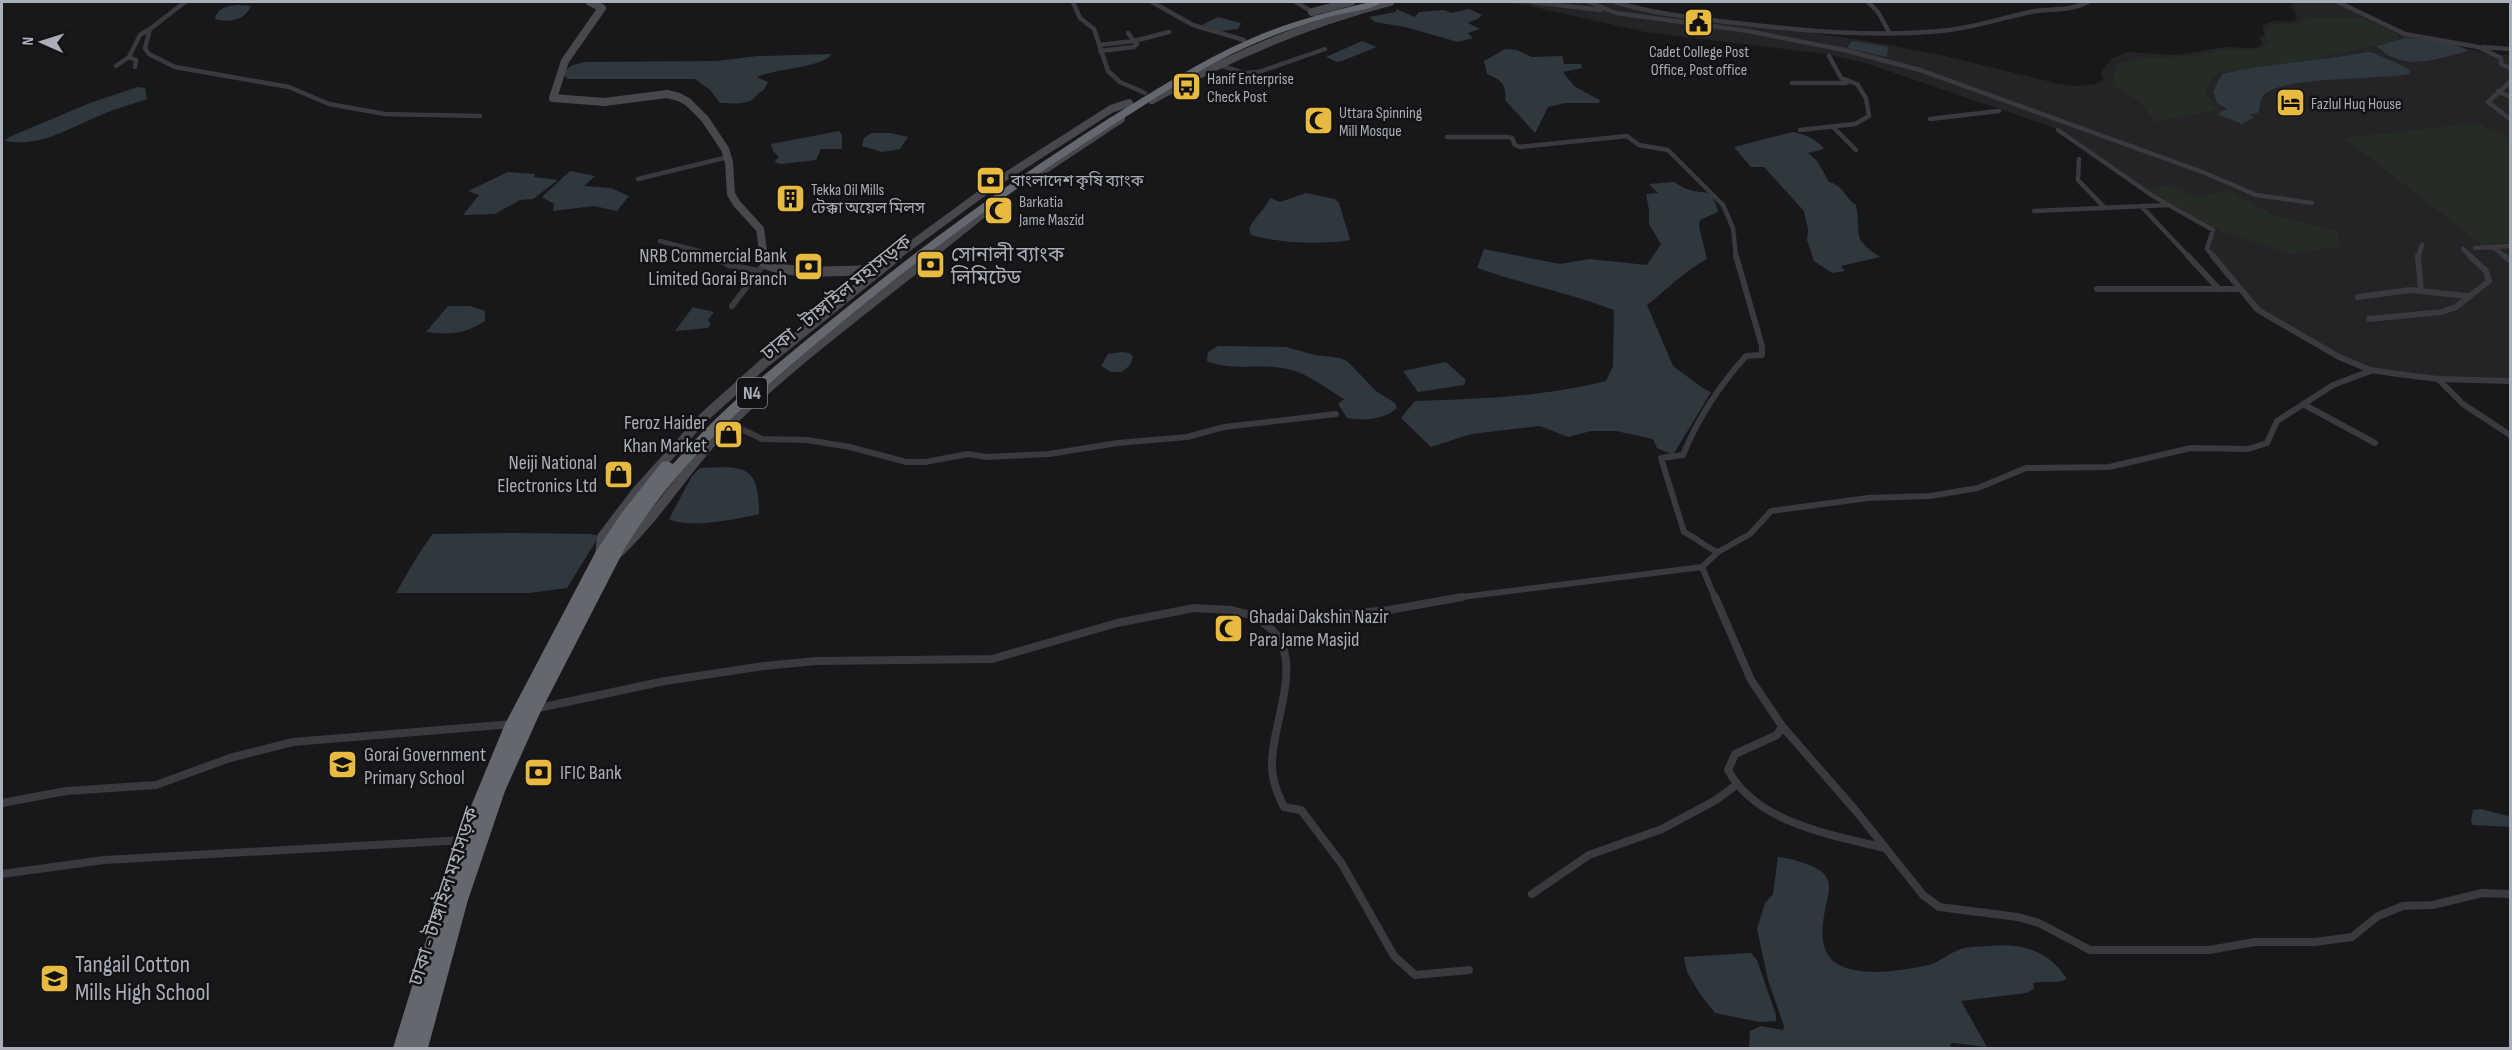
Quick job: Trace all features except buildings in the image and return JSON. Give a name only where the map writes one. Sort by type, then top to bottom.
[{"type":"highway","name":"ঢাকা - টাঙ্গাইল মহাসড়ক","points":[[1133,107],[1145,93],[1244,40],[1314,13],[1361,2]]},
{"type":"highway","name":"ঢাকা - টাঙ্গাইল মহাসড়ক","points":[[402,1048],[465,840],[513,724],[626,517],[662,471],[719,412],[764,371],[950,224],[1019,175],[1133,107],[1251,42],[1298,24],[1379,2]]},
{"type":"highway","name":"ঢাকা - টাঙ্গাইল মহাসড়ক","points":[[419,1048],[451,924],[477,848],[512,756],[605,558]]},
{"type":"main road","points":[[590,2],[602,8],[563,61],[557,75],[553,98],[603,102],[662,94],[679,96],[688,100],[716,135],[728,157],[730,194],[739,208],[752,218],[761,230],[761,253],[765,264],[774,269],[799,271],[878,270]]},
{"type":"main road","points":[[1314,13],[1351,2]]},
{"type":"main road","points":[[1214,62],[1291,30],[1337,15],[1390,2]]},
{"type":"main road","points":[[1133,107],[1007,195],[787,371],[729,423],[666,495],[635,537],[605,558],[602,537],[637,491],[704,417],[762,365],[878,270],[1000,180],[1112,109],[1133,107]]},
{"type":"street","points":[[116,66],[129,57],[140,35],[185,2]]},
{"type":"street","points":[[1073,2],[1073,6],[1084,23],[1094,29],[1107,73],[1125,86],[1145,93]]},
{"type":"street","points":[[1152,2],[1193,25],[1244,40]]},
{"type":"street","points":[[1296,2],[1314,13]]},
{"type":"street","points":[[1532,2],[1608,10],[1748,31],[1844,50],[1920,70],[2205,173],[2256,195],[2312,203]]},
{"type":"street","points":[[1589,2],[1608,10]]},
{"type":"street","points":[[1616,2],[1649,11],[1823,33],[1940,31],[1978,26],[2027,13],[2070,8],[2088,2]]},
{"type":"street","points":[[1868,2],[1878,12],[1889,32]]},
{"type":"street","points":[[2338,2],[2404,34],[2478,47],[2511,49]]},
{"type":"street","points":[[150,29],[145,48],[149,54],[175,67],[289,87],[329,104],[385,114],[480,116]]},
{"type":"street","points":[[1134,41],[1169,32]]},
{"type":"street","points":[[1099,48],[1134,47],[1137,44],[1128,33]]},
{"type":"street","points":[[2478,47],[2501,58],[2501,63],[2511,68]]},
{"type":"street","points":[[1214,62],[1236,71],[1259,72],[1326,49]]},
{"type":"street","points":[[1829,56],[1839,77],[1849,83]]},
{"type":"street","points":[[129,57],[136,60],[135,68]]},
{"type":"street","points":[[1792,82],[1857,84],[1866,98],[1869,116],[1855,124],[1800,130]]},
{"type":"street","points":[[2509,118],[2488,102],[2511,82]]},
{"type":"street","points":[[2498,91],[2511,97]]},
{"type":"street","points":[[1930,119],[1999,111]]},
{"type":"street","points":[[1833,127],[1856,150]]},
{"type":"street","points":[[2058,130],[2168,205],[2213,230],[2207,249],[2258,310],[2339,357],[2373,370],[2438,379],[2511,381]]},
{"type":"street","points":[[1447,137],[1508,137],[1520,147],[1627,136],[1637,144],[1668,150],[1723,205],[1733,228],[1737,262],[1762,346],[1762,355],[1746,356],[1725,379],[1688,440],[1683,455],[1661,457],[1684,532],[1697,538],[1703,546],[1718,552]]},
{"type":"street","points":[[638,179],[728,157]]},
{"type":"street","points":[[2079,159],[2079,180],[2104,207]]},
{"type":"street","points":[[2034,211],[2168,205]]},
{"type":"street","points":[[2141,206],[2219,289]]},
{"type":"street","points":[[660,241],[707,253],[728,265],[759,271]]},
{"type":"street","points":[[2421,290],[2418,260],[2422,245]]},
{"type":"street","points":[[2475,248],[2511,246]]},
{"type":"street","points":[[2493,247],[2511,260]]},
{"type":"street","points":[[2369,319],[2442,312],[2456,307],[2489,281],[2486,271],[2463,249]]},
{"type":"street","points":[[732,306],[765,264]]},
{"type":"street","points":[[2097,290],[2240,289]]},
{"type":"street","points":[[2358,297],[2421,290],[2468,296]]},
{"type":"street","points":[[534,709],[665,681],[764,666],[816,662],[992,658],[1117,623],[1194,608],[1232,610],[1254,617],[1277,620],[1389,609],[1481,593],[1702,567],[1718,552],[1750,534],[1771,511],[1868,498],[1930,496],[1978,488],[2026,468],[2109,467],[2192,448],[2255,447],[2266,443],[2277,421],[2303,404],[2333,385],[2373,370]]},
{"type":"street","points":[[2438,379],[2452,397],[2462,405],[2511,435]]},
{"type":"street","points":[[2303,404],[2375,442]]},
{"type":"street","points":[[729,423],[762,439],[807,440],[850,447],[906,462],[925,462],[968,454],[987,457],[1049,454],[1118,443],[1187,437],[1224,427],[1336,414]]},
{"type":"street","points":[[1702,567],[1751,680],[1782,726],[1923,895],[1939,907],[2019,917],[2038,923],[2090,950],[2209,950],[2255,942],[2315,942],[2352,937],[2378,916],[2403,906],[2433,905],[2482,893],[2511,894]]},
{"type":"street","points":[[1254,617],[1274,633],[1283,648],[1285,682],[1271,760],[1277,794],[1284,807],[1300,810],[1342,864],[1394,956],[1415,975],[1469,970]]},
{"type":"street","points":[[2,803],[66,791],[156,784],[230,759],[293,742],[513,724]]},
{"type":"street","points":[[1782,726],[1777,735],[1735,754],[1728,770],[1736,785],[1774,813],[1800,827],[1886,848]]},
{"type":"street","points":[[1532,894],[1589,855],[1662,829],[1716,800],[1736,785]]},
{"type":"street","points":[[2,874],[104,860],[465,840]]},
{"type":"shaded area","points":[[1496,2],[1614,2],[1638,9],[1862,40],[1945,56],[2076,86],[2096,84],[2103,80],[2101,72],[2112,58],[2128,52],[2177,55],[2225,47],[2256,48],[2262,44],[2259,37],[2265,34],[2262,25],[2277,20],[2292,22],[2296,20],[2297,15],[2291,7],[2293,2],[2337,2],[2402,33],[2494,55],[2510,55],[2510,380],[2441,379],[2370,369],[2340,357],[2260,310],[2209,250],[2214,229],[2154,196],[2058,129],[1862,62],[1825,54],[1645,32],[1525,5]]},
{"type":"shaded area","points":[[238,5],[251,6],[244,15],[236,20],[215,19],[223,8]]},
{"type":"shaded area","points":[[1396,9],[1415,17],[1419,12],[1444,10],[1452,13],[1469,9],[1482,15],[1468,23],[1480,29],[1468,33],[1473,38],[1458,42],[1405,27],[1375,22],[1369,17],[1396,12]]},
{"type":"shaded area","points":[[1218,17],[1241,23],[1238,29],[1221,31],[1202,25]]},
{"type":"shaded area","points":[[2359,17],[2397,34],[2398,40],[2320,58],[2216,74],[2205,91],[2217,110],[2155,122],[2140,102],[2112,85],[2117,64],[2136,59],[2199,55],[2223,50],[2257,50],[2269,44],[2263,30],[2273,24],[2300,23],[2309,18]]},
{"type":"shaded area","points":[[2405,38],[2447,43],[2468,51],[2432,60],[2409,62],[2387,54],[2376,46]]},
{"type":"shaded area","points":[[1362,41],[1377,47],[1337,62],[1326,57]]},
{"type":"shaded area","points":[[1852,41],[1888,47],[1887,57],[1847,48]]},
{"type":"shaded area","points":[[1505,49],[1517,50],[1532,57],[1562,56],[1564,64],[1581,64],[1582,68],[1563,72],[1574,86],[1601,101],[1598,103],[1565,103],[1548,107],[1535,133],[1505,100],[1502,83],[1487,74],[1484,61]]},
{"type":"shaded area","points":[[2368,52],[2407,68],[2410,70],[2409,74],[2288,85],[2272,90],[2263,96],[2258,113],[2248,115],[2254,117],[2242,124],[2217,114],[2227,109],[2217,103],[2213,91],[2222,74]]},
{"type":"shaded area","points":[[832,54],[826,59],[809,65],[757,77],[768,82],[763,91],[752,100],[741,103],[720,103],[710,90],[695,79],[567,79],[562,72],[573,65],[585,62],[716,61],[758,56]]},
{"type":"shaded area","points":[[138,87],[145,88],[147,99],[107,112],[51,137],[29,142],[5,141],[9,137],[90,103]]},
{"type":"shaded area","points":[[2477,123],[2510,139],[2510,242],[2481,244],[2344,138]]},
{"type":"shaded area","points":[[839,131],[842,135],[842,149],[821,149],[816,160],[781,164],[774,162],[779,157],[773,151],[771,144]]},
{"type":"shaded area","points":[[1793,132],[1818,142],[1824,149],[1808,153],[1817,161],[1829,182],[1838,186],[1856,205],[1861,240],[1880,257],[1841,266],[1845,271],[1832,273],[1814,261],[1807,240],[1808,229],[1804,211],[1764,167],[1751,167],[1734,147]]},
{"type":"shaded area","points":[[871,133],[890,133],[908,137],[900,149],[882,152],[862,146],[864,138]]},
{"type":"shaded area","points":[[570,171],[595,176],[584,186],[611,188],[629,196],[617,211],[594,206],[553,211],[554,204],[542,197]]},
{"type":"shaded area","points":[[508,172],[535,174],[534,177],[558,180],[533,199],[520,200],[495,214],[463,215],[479,195],[468,191]]},
{"type":"shaded area","points":[[1674,182],[1685,188],[1710,195],[1718,212],[1700,220],[1699,227],[1707,259],[1684,274],[1647,305],[1673,366],[1711,392],[1673,455],[1657,448],[1653,439],[1616,431],[1591,431],[1568,437],[1540,426],[1471,434],[1431,447],[1401,418],[1415,401],[1534,394],[1606,381],[1613,366],[1614,310],[1477,268],[1484,249],[1560,264],[1589,259],[1647,265],[1661,244],[1649,224],[1646,194],[1658,193],[1649,184]]},
{"type":"shaded area","points":[[2167,185],[2199,197],[2227,189],[2276,216],[2336,231],[2342,246],[2289,254],[2220,231],[2147,189]]},
{"type":"shaded area","points":[[1306,193],[1335,199],[1339,203],[1350,240],[1300,242],[1251,235],[1249,229],[1251,225],[1270,198],[1280,202]]},
{"type":"shaded area","points":[[448,306],[470,306],[485,311],[485,321],[471,329],[457,332],[426,332]]},
{"type":"shaded area","points":[[693,307],[714,312],[708,320],[711,324],[708,328],[675,331]]},
{"type":"shaded area","points":[[1218,346],[1286,347],[1315,355],[1340,358],[1347,361],[1376,391],[1395,403],[1397,408],[1373,419],[1347,418],[1338,404],[1344,399],[1299,372],[1273,367],[1225,366],[1207,361],[1208,352]]},
{"type":"shaded area","points":[[1130,353],[1133,357],[1130,365],[1122,372],[1111,372],[1101,366],[1108,354]]},
{"type":"shaded area","points":[[1446,362],[1466,380],[1464,385],[1418,392],[1403,371]]},
{"type":"shaded area","points":[[728,467],[746,472],[752,477],[756,486],[759,514],[700,523],[678,522],[669,519],[692,476],[700,468]]},
{"type":"shaded area","points":[[517,533],[599,536],[567,588],[529,593],[396,593],[433,534]]},
{"type":"shaded area","points":[[2481,809],[2508,816],[2510,827],[2473,825],[2471,822],[2473,810]]},
{"type":"shaded area","points":[[1778,857],[1810,865],[1827,878],[1829,892],[1824,917],[1823,940],[1825,949],[1837,964],[1861,971],[1887,971],[1933,964],[1964,948],[2000,945],[2023,947],[2043,955],[2060,969],[2067,979],[2059,982],[2033,983],[2034,989],[2026,993],[1961,1001],[1987,1047],[1953,1043],[1950,1044],[1951,1048],[1749,1048],[1750,1031],[1761,1026],[1783,1030],[1784,1026],[1768,980],[1757,929],[1765,903],[1773,894]]},
{"type":"shaded area","points":[[1751,953],[1757,960],[1776,1021],[1760,1022],[1715,1013],[1687,972],[1684,957]]},
{"type":"place","name":"Cadet College Post Office, Post office","points":[[1699,23]]},
{"type":"place","name":"Hanif Enterprise Check Post","points":[[1186,87]]},
{"type":"place","name":"Fazlul Huq House","points":[[2290,103]]},
{"type":"place","name":"Uttara Spinning Mill Mosque","points":[[1318,121]]},
{"type":"place","name":"বাংলাদেশ কৃষি ব্যাংক","points":[[990,180]]},
{"type":"place","name":"Tekka Oil Mills টেক্কা অয়েল মিলস","points":[[790,198]]},
{"type":"place","name":"Barkatia Jame Maszid","points":[[998,210]]},
{"type":"place","name":"সোনালী ব্যাংক লিমিটেড","points":[[930,265]]},
{"type":"place","name":"NRB Commercial Bank Limited Gorai Branch","points":[[808,266]]},
{"type":"place","name":"Feroz Haider Khan Market","points":[[728,434]]},
{"type":"place","name":"Neiji National Electronics Ltd","points":[[618,474]]},
{"type":"place","name":"Ghadai Dakshin Nazir Para Jame Masjid","points":[[1228,628]]},
{"type":"place","name":"Gorai Government Primary School","points":[[343,765]]},
{"type":"place","name":"IFIC Bank","points":[[539,772]]},
{"type":"place","name":"Tangail Cotton Mills High School","points":[[54,978]]}]
